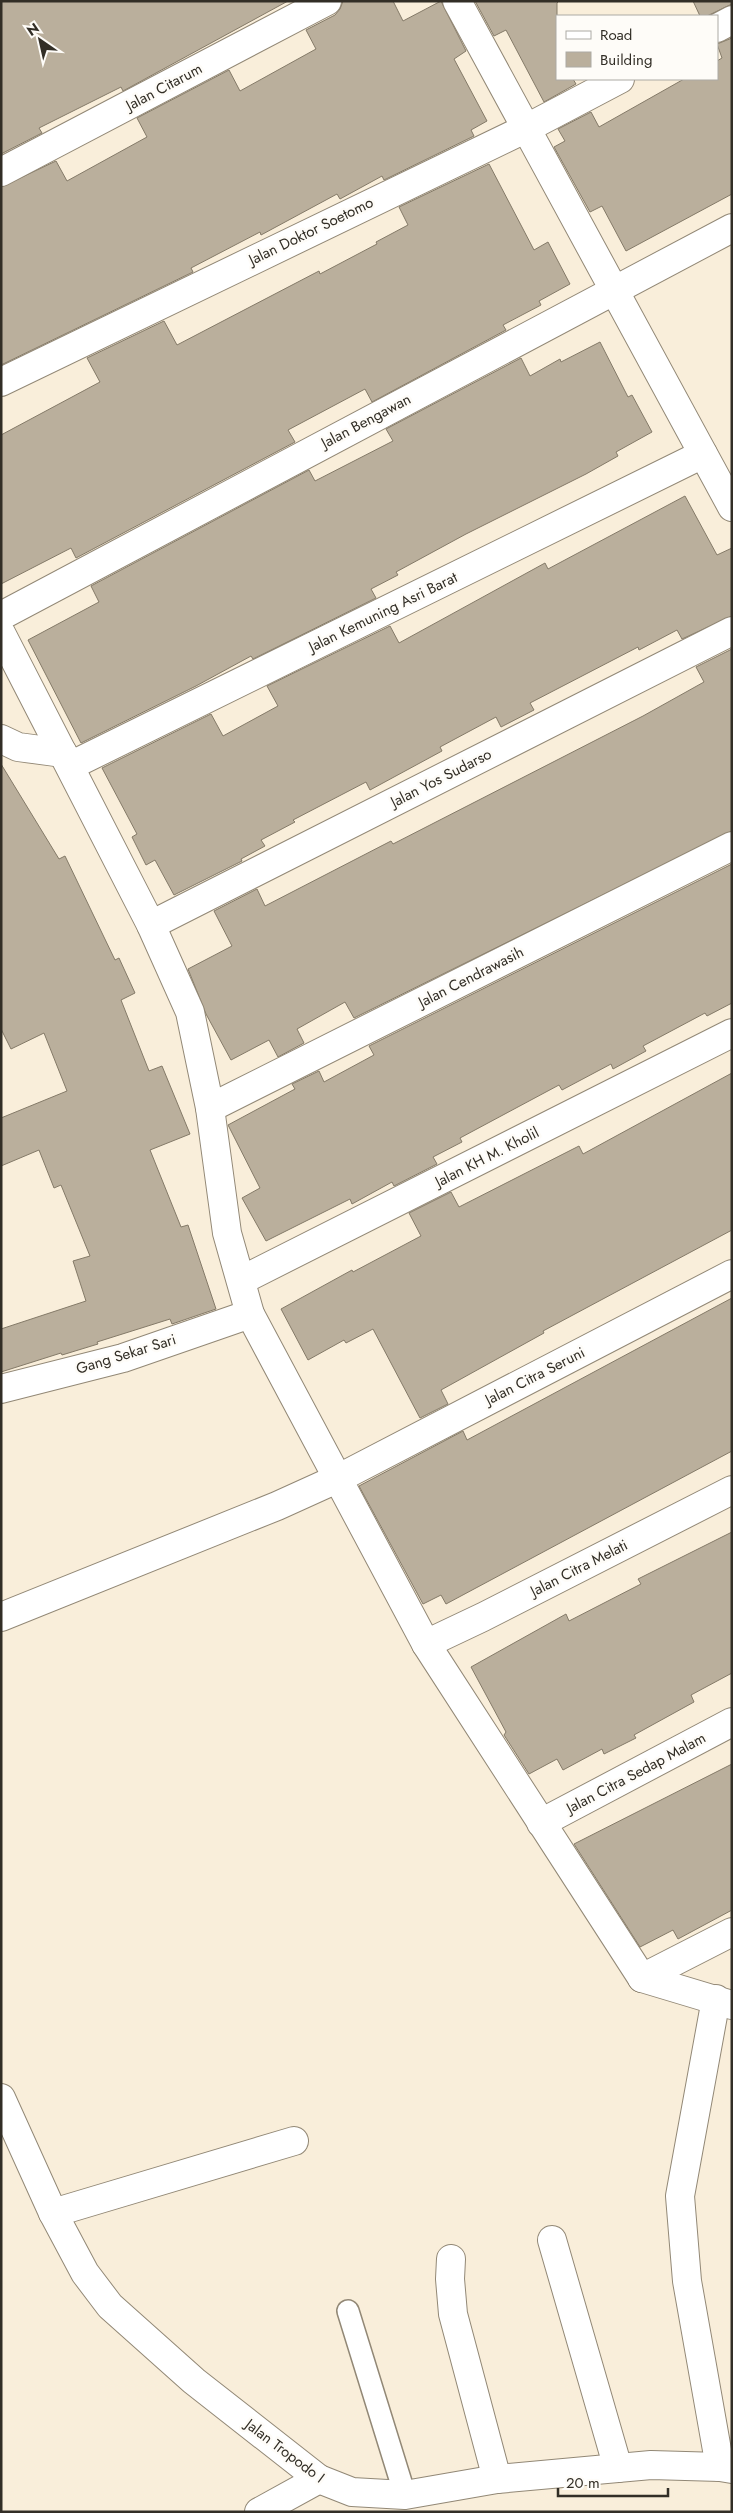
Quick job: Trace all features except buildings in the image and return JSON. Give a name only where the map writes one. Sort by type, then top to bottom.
[{"type":"street","name":"Jalan Citarum","points":[[1,172],[327,1]]},
{"type":"street","points":[[457,1],[612,290],[697,457],[732,507]]},
{"type":"street","points":[[718,27],[732,20]]},
{"type":"street","name":"Jalan Doktor Soetomo","points":[[1,382],[526,128],[618,80]]},
{"type":"street","name":"Jalan Bengawan","points":[[1,616],[732,228]]},
{"type":"street","name":"Jalan Kemuning Asri Barat","points":[[70,761],[697,457]]},
{"type":"street","name":"Jalan Yos Sudarso","points":[[151,925],[732,631]]},
{"type":"street","points":[[1,633],[70,761],[151,925],[190,1012],[210,1108],[227,1234],[242,1280],[250,1314],[426,1644],[642,1978],[724,2002],[680,2196],[687,2282],[726,2468]]},
{"type":"street","points":[[1,739],[18,747],[70,761]]},
{"type":"street","name":"Jalan Cendrawasih","points":[[210,1108],[732,846]]},
{"type":"street","name":"Jalan KH M. Kholil","points":[[242,1280],[732,1033]]},
{"type":"street","name":"Jalan Citra Seruni","points":[[1,1617],[276,1506],[337,1478],[732,1274]]},
{"type":"street","name":"Gang Sekar Sari","points":[[1,1389],[123,1358],[250,1314]]},
{"type":"street","name":"Jalan Citra Melati","points":[[426,1644],[732,1490]]},
{"type":"street","name":"Jalan Citra Sedap Malam","points":[[541,1823],[732,1722]]},
{"type":"street","points":[[642,1978],[732,1932]]},
{"type":"street","name":"Jalan Tropodo I","points":[[1,2098],[53,2213],[85,2273],[110,2306],[194,2381],[319,2480],[352,2492],[406,2496],[497,2480],[651,2465],[726,2468]]},
{"type":"street","points":[[53,2213],[294,2140]]},
{"type":"street","points":[[552,2240],[618,2468]]},
{"type":"street","points":[[451,2259],[450,2279],[453,2314],[497,2480]]},
{"type":"street","points":[[259,2512],[319,2480]]},
{"type":"lane","points":[[348,2311],[406,2496]]}]
